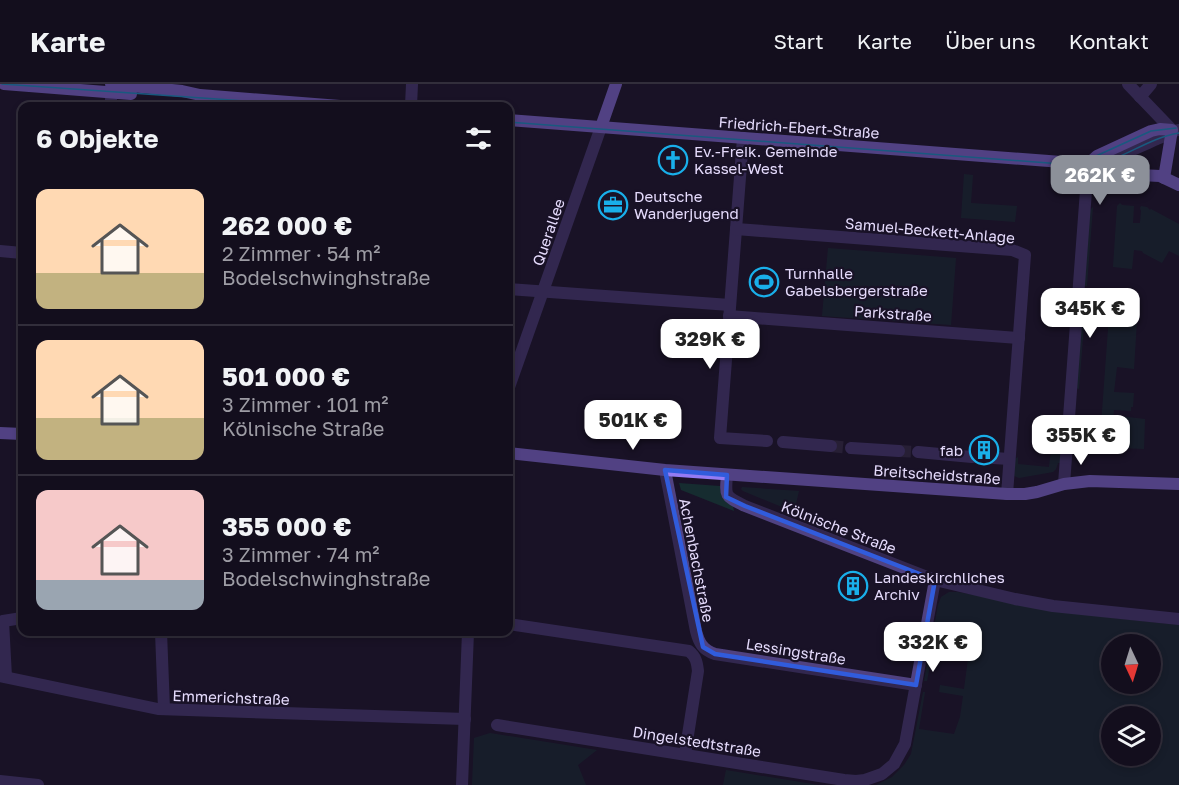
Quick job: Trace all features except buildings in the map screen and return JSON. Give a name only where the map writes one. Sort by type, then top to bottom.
[{"type":"main road","points":[[4,84],[113,88],[179,87],[201,95]]},
{"type":"main road","name":"Querallee","points":[[601,127],[616,84]]},
{"type":"main road","points":[[113,88],[180,97],[201,95],[289,102]]},
{"type":"main road","name":"Friedrich-Ebert-Straße","points":[[513,120],[1088,164],[1101,173],[1164,178]]},
{"type":"main road","points":[[1088,164],[1097,156],[1151,131],[1176,130],[1164,178],[1179,186]]},
{"type":"main road","points":[[0,433],[18,434]]},
{"type":"main road","points":[[513,453],[727,475]]},
{"type":"main road","name":"Breitscheidstraße","points":[[727,475],[1007,494],[1037,492],[1064,484],[1090,481],[1179,484]]},
{"type":"street","points":[[411,84],[411,102]]},
{"type":"street","points":[[1128,84],[1176,130]]},
{"type":"street","points":[[1140,97],[1151,84]]},
{"type":"street","name":"Querallee","points":[[513,376],[601,127]]},
{"type":"street","points":[[743,138],[720,438],[767,441]]},
{"type":"street","points":[[1064,484],[1088,164]]},
{"type":"street","name":"Samuel-Beckett-Anlage","points":[[736,229],[1012,250],[1025,255],[1007,494]]},
{"type":"street","points":[[0,251],[18,253]]},
{"type":"street","name":"Parkstraße","points":[[513,289],[1018,338]]},
{"type":"street","points":[[783,442],[831,446]]},
{"type":"street","points":[[851,448],[899,451]]},
{"type":"street","points":[[918,452],[972,456]]},
{"type":"street","points":[[994,458],[1009,459]]},
{"type":"street","name":"Achenbachstraße","points":[[664,470],[696,631],[703,647],[708,652]]},
{"type":"street","name":"Kölnische Straße","points":[[727,475],[726,492],[729,498],[935,580],[1053,606],[1179,620]]},
{"type":"street","points":[[916,685],[935,580]]},
{"type":"street","points":[[3,676],[3,621],[18,619]]},
{"type":"street","points":[[513,625],[689,651],[694,655],[698,670],[685,754]]},
{"type":"street","points":[[161,636],[164,709]]},
{"type":"street","points":[[462,785],[468,636]]},
{"type":"street","name":"Lessingstraße","points":[[708,652],[916,685]]},
{"type":"street","name":"Emmerichstraße","points":[[3,676],[164,709],[465,719]]},
{"type":"street","name":"Dingelstedtstraße","points":[[497,725],[856,781],[874,778],[890,769],[905,744],[916,685]]},
{"type":"street","points":[[0,781],[38,785]]},
{"type":"highlighted area","points":[[665,470],[727,475],[726,497],[935,580],[916,685],[715,654],[703,647]]},
{"type":"green space","points":[[964,174],[973,175],[971,203],[1017,206],[1015,222],[961,218]]},
{"type":"green space","points":[[1120,203],[1134,206],[1133,223],[1140,223],[1141,206],[1179,224],[1179,256],[1169,251],[1162,263],[1142,251],[1134,250],[1132,269],[1113,267],[1117,206]]},
{"type":"green space","points":[[1093,207],[1087,286],[1084,286],[1090,210]]},
{"type":"green space","points":[[828,248],[956,258],[951,325],[822,316]]},
{"type":"green space","points":[[1083,300],[1086,300],[1079,389],[1076,388]]},
{"type":"green space","points":[[1110,302],[1128,305],[1137,320],[1134,369],[1117,367],[1114,392],[1134,393],[1133,407],[1131,411],[1114,410],[1113,420],[1118,420],[1119,416],[1145,419],[1144,449],[1096,449],[1096,439],[1100,439]]},
{"type":"green space","points":[[1051,450],[1061,451],[1060,463],[1053,472],[1019,478],[1014,476],[1015,459],[1018,457],[1018,464],[1049,467]]},
{"type":"green space","points":[[679,483],[720,486],[722,496],[733,506],[734,511],[681,490]]},
{"type":"green space","points":[[742,487],[799,491],[794,512],[743,491]]},
{"type":"green space","points":[[949,592],[957,592],[1113,618],[1179,625],[1179,785],[876,785],[892,777],[911,754],[923,692],[925,692],[919,729],[954,734],[960,717],[963,696],[939,692],[940,685],[964,689],[970,644],[935,639],[927,681],[924,681],[941,597]]},
{"type":"green space","points":[[490,733],[597,750],[578,765],[586,785],[472,785],[474,738]]},
{"type":"green space","points":[[726,770],[819,785],[723,785]]},
{"type":"tunnel","points":[[831,446],[851,448]]},
{"type":"tunnel","points":[[899,451],[918,452]]},
{"type":"tunnel","points":[[972,457],[994,458]]},
{"type":"tram line","points":[[2,84],[258,102]]},
{"type":"tram line","points":[[513,122],[1088,166],[1100,164],[1156,140],[1179,133]]},
{"type":"tram line","points":[[1083,159],[1096,156],[1151,131],[1176,128]]},
{"type":"place","name":"Ev.-Freik. Gemeinde Kassel-West","points":[[673,160]]},
{"type":"place","name":"Deutsche Wanderjugend","points":[[613,205]]},
{"type":"place","name":"Turnhalle Gabelsbergerstraße","points":[[764,282]]},
{"type":"place","name":"fab","points":[[984,450]]},
{"type":"place","name":"Landeskirchliches Archiv","points":[[853,586]]}]
